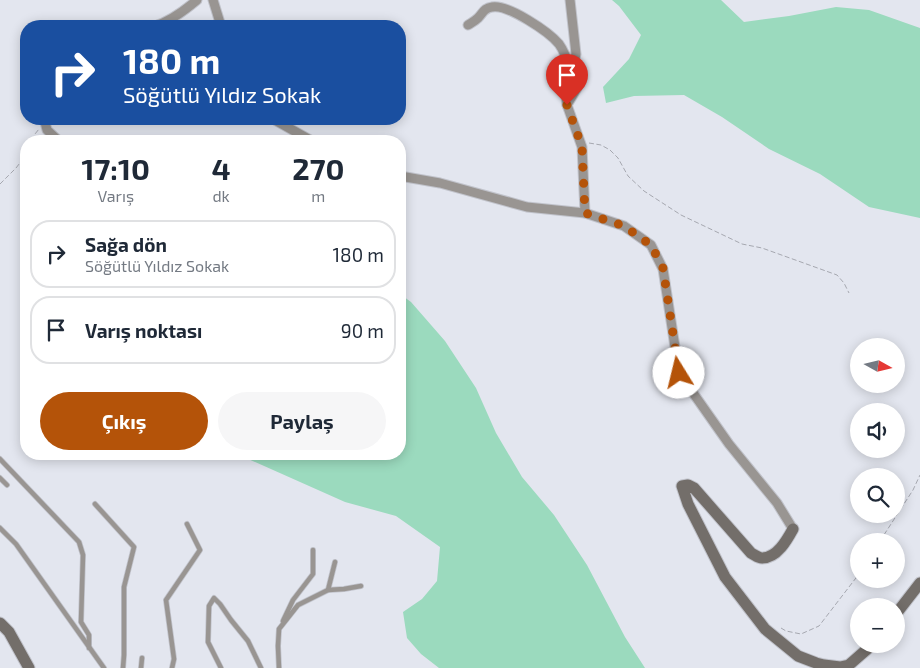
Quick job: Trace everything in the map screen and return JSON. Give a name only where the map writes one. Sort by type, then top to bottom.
[{"type":"street","points":[[170,20],[197,0]]},
{"type":"street","points":[[214,0],[219,20]]},
{"type":"street","points":[[570,0],[576,54],[566,96],[567,105],[582,147],[585,213]]},
{"type":"street","points":[[468,25],[478,18],[483,10],[494,6],[515,13],[559,44],[565,54],[571,72]]},
{"type":"street","points":[[567,105],[577,88]]},
{"type":"street","points":[[284,125],[301,135]]},
{"type":"street","points":[[406,177],[440,183],[527,207],[585,213],[624,226],[651,245],[663,268],[679,373],[729,444],[777,503],[793,529],[780,549],[768,557],[760,558],[751,553],[694,488],[688,485],[682,486],[688,504],[725,577],[765,630],[798,656],[824,665],[840,666],[849,665],[863,653]]},
{"type":"street","points":[[905,602],[920,583]]},
{"type":"street","points":[[0,623],[9,632],[29,668]]},
{"type":"lane","points":[[0,459],[79,542],[83,556],[81,622],[89,635],[89,648]]},
{"type":"lane","points":[[0,478],[6,485]]},
{"type":"lane","points":[[95,504],[134,547],[124,587],[123,668]]},
{"type":"lane","points":[[172,668],[174,659],[166,600],[200,550],[187,524]]},
{"type":"lane","points":[[0,528],[16,544],[104,668]]},
{"type":"lane","points":[[278,668],[279,629],[293,600],[313,574],[313,550]]},
{"type":"lane","points":[[328,590],[334,562]]},
{"type":"lane","points":[[279,629],[298,605],[328,590],[361,586]]},
{"type":"lane","points":[[221,668],[208,642],[209,606],[214,598],[248,641],[261,668]]},
{"type":"lane","points":[[141,668],[142,658]]},
{"type":"path","points":[[35,135],[42,125]]},
{"type":"path","points":[[582,147],[591,143],[601,145],[610,150],[618,158],[628,176],[644,191],[681,215],[742,244],[762,248],[837,275],[849,293]]},
{"type":"path","points":[[0,184],[20,163]]},
{"type":"path","points":[[885,533],[913,490],[920,475]]},
{"type":"path","points":[[778,627],[801,634],[820,626],[850,586]]},
{"type":"green space","points":[[612,0],[721,0],[744,22],[836,7],[869,10],[920,28],[920,218],[869,207],[820,174],[769,149],[722,117],[684,95],[634,96],[606,103],[603,87],[629,59],[641,35],[619,6]]},
{"type":"green space","points":[[406,298],[445,341],[476,388],[496,433],[522,477],[554,515],[587,565],[625,637],[645,668],[439,668],[421,654],[407,638],[403,612],[422,599],[437,581],[440,547],[396,516],[345,502],[250,460],[406,460]]},
{"type":"route","points":[[567,105],[582,147],[585,213],[624,226],[651,245],[663,268],[679,373]]}]
